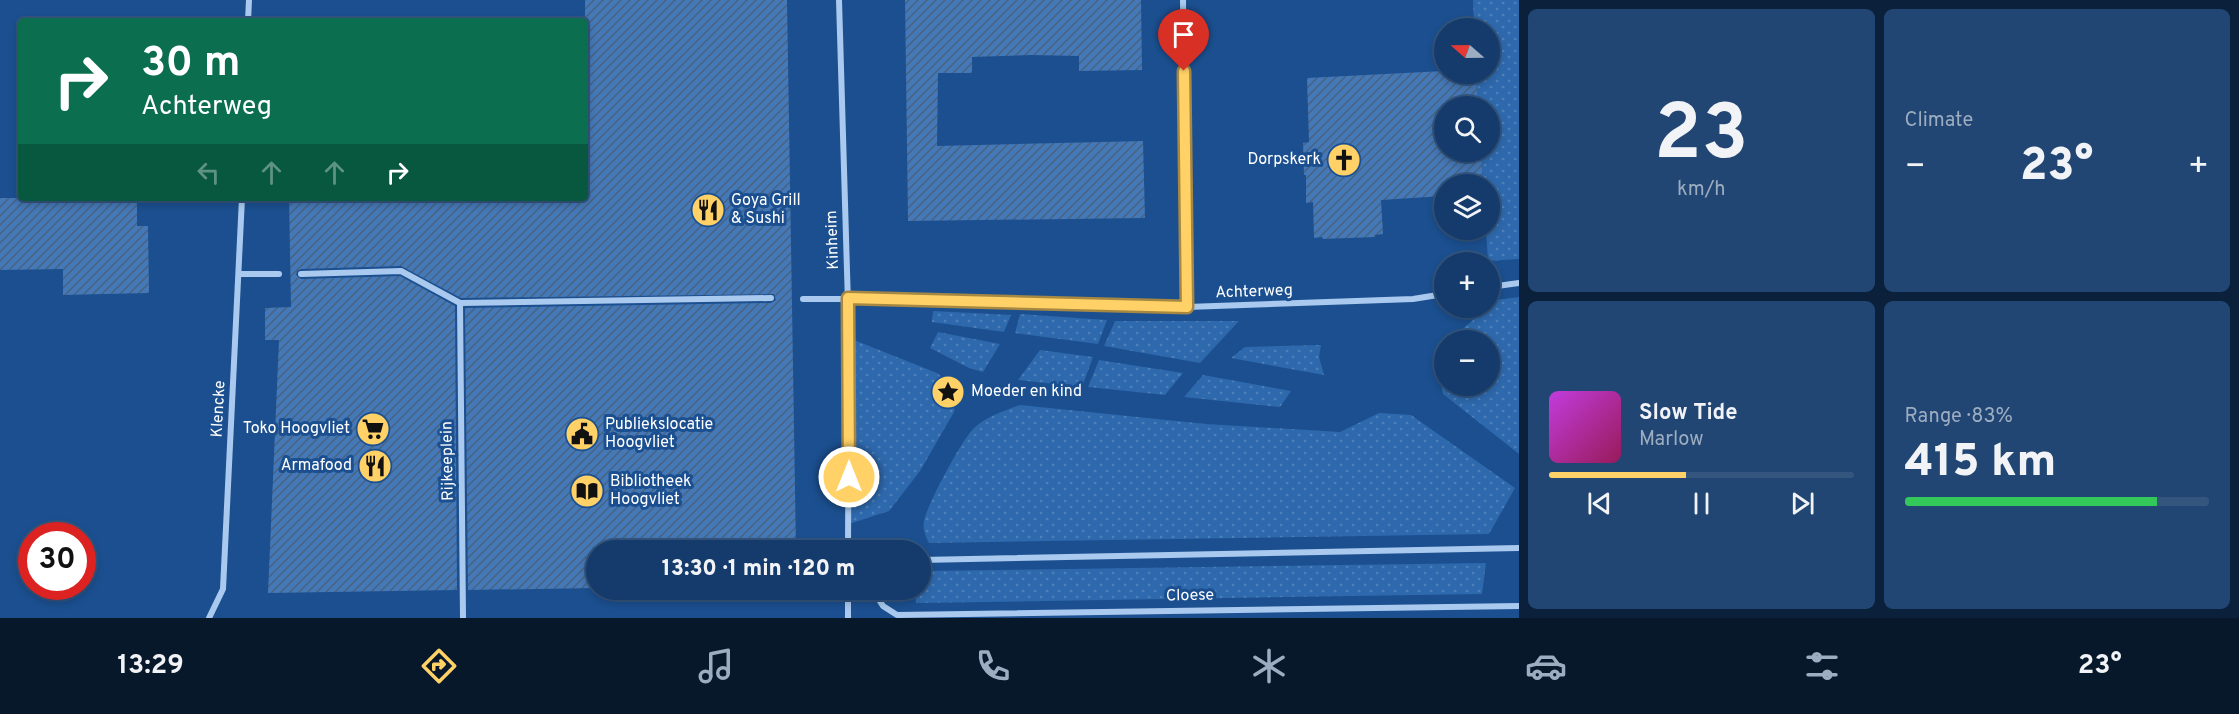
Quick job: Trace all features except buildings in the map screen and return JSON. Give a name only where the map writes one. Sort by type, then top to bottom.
[{"type":"street","points":[[248,18],[249,0]]},
{"type":"street","name":"Kinheim","points":[[839,0],[848,298],[848,540]]},
{"type":"street","points":[[1183,0],[1187,307]]},
{"type":"street","name":"Klencke","points":[[209,618],[223,589],[242,201]]},
{"type":"street","points":[[301,274],[401,270],[460,303],[771,298]]},
{"type":"street","points":[[239,274],[279,274]]},
{"type":"street","points":[[1500,286],[1519,283]]},
{"type":"street","name":"Achterweg","points":[[848,298],[1187,307],[1413,299],[1434,296]]},
{"type":"street","points":[[803,299],[848,298]]},
{"type":"street","name":"Rijkeeplein","points":[[460,303],[463,618]]},
{"type":"street","points":[[931,560],[1519,548]]},
{"type":"street","points":[[848,600],[848,618]]},
{"type":"street","name":"Cloese","points":[[879,600],[883,606],[897,615],[1519,606]]},
{"type":"shaded area","points":[[1473,0],[1519,0],[1519,259],[1500,260],[1500,252],[1487,252],[1487,240],[1500,240],[1500,174],[1482,174],[1482,162],[1500,162],[1500,96],[1477,96],[1477,84],[1500,84],[1500,18],[1474,18]]},
{"type":"shaded area","points":[[1519,297],[1519,454],[1446,396],[1500,396],[1500,330],[1462,330],[1475,318],[1500,318],[1500,299]]},
{"type":"shaded area","points":[[933,311],[1011,315],[1004,332],[932,322]]},
{"type":"shaded area","points":[[1020,314],[1107,320],[1098,344],[1015,333]]},
{"type":"shaded area","points":[[1115,321],[1239,321],[1200,363],[1104,346]]},
{"type":"shaded area","points":[[938,332],[1000,344],[983,372],[969,368],[930,348]]},
{"type":"shaded area","points":[[849,338],[937,373],[956,389],[954,412],[920,471],[889,511],[849,524]]},
{"type":"shaded area","points":[[1321,345],[1319,357],[1324,375],[1231,358],[1245,347]]},
{"type":"shaded area","points":[[1040,350],[1093,357],[1082,387],[1018,380]]},
{"type":"shaded area","points":[[1099,360],[1183,373],[1165,395],[1088,387]]},
{"type":"shaded area","points":[[1203,375],[1291,391],[1280,407],[1184,397]]},
{"type":"shaded area","points":[[1020,405],[1206,424],[1340,432],[1379,413],[1411,415],[1515,488],[1489,534],[931,543],[925,533],[924,521],[938,487],[969,434],[984,420]]},
{"type":"shaded area","points":[[1486,563],[1482,594],[916,603],[916,600],[931,600],[931,571]]},
{"type":"place","name":"Dorpskerk","points":[[1344,160]]},
{"type":"place","name":"Goya Grill & Sushi","points":[[708,210]]},
{"type":"place","name":"Moeder en kind","points":[[948,392]]},
{"type":"place","name":"Toko Hoogvliet","points":[[373,429]]},
{"type":"place","name":"Publiekslocatie Hoogvliet","points":[[582,434]]},
{"type":"place","name":"Armafood","points":[[375,466]]},
{"type":"place","name":"Bibliotheek Hoogvliet","points":[[587,491]]},
{"type":"route","points":[[849,477],[848,298],[1187,307],[1184,71]]}]
